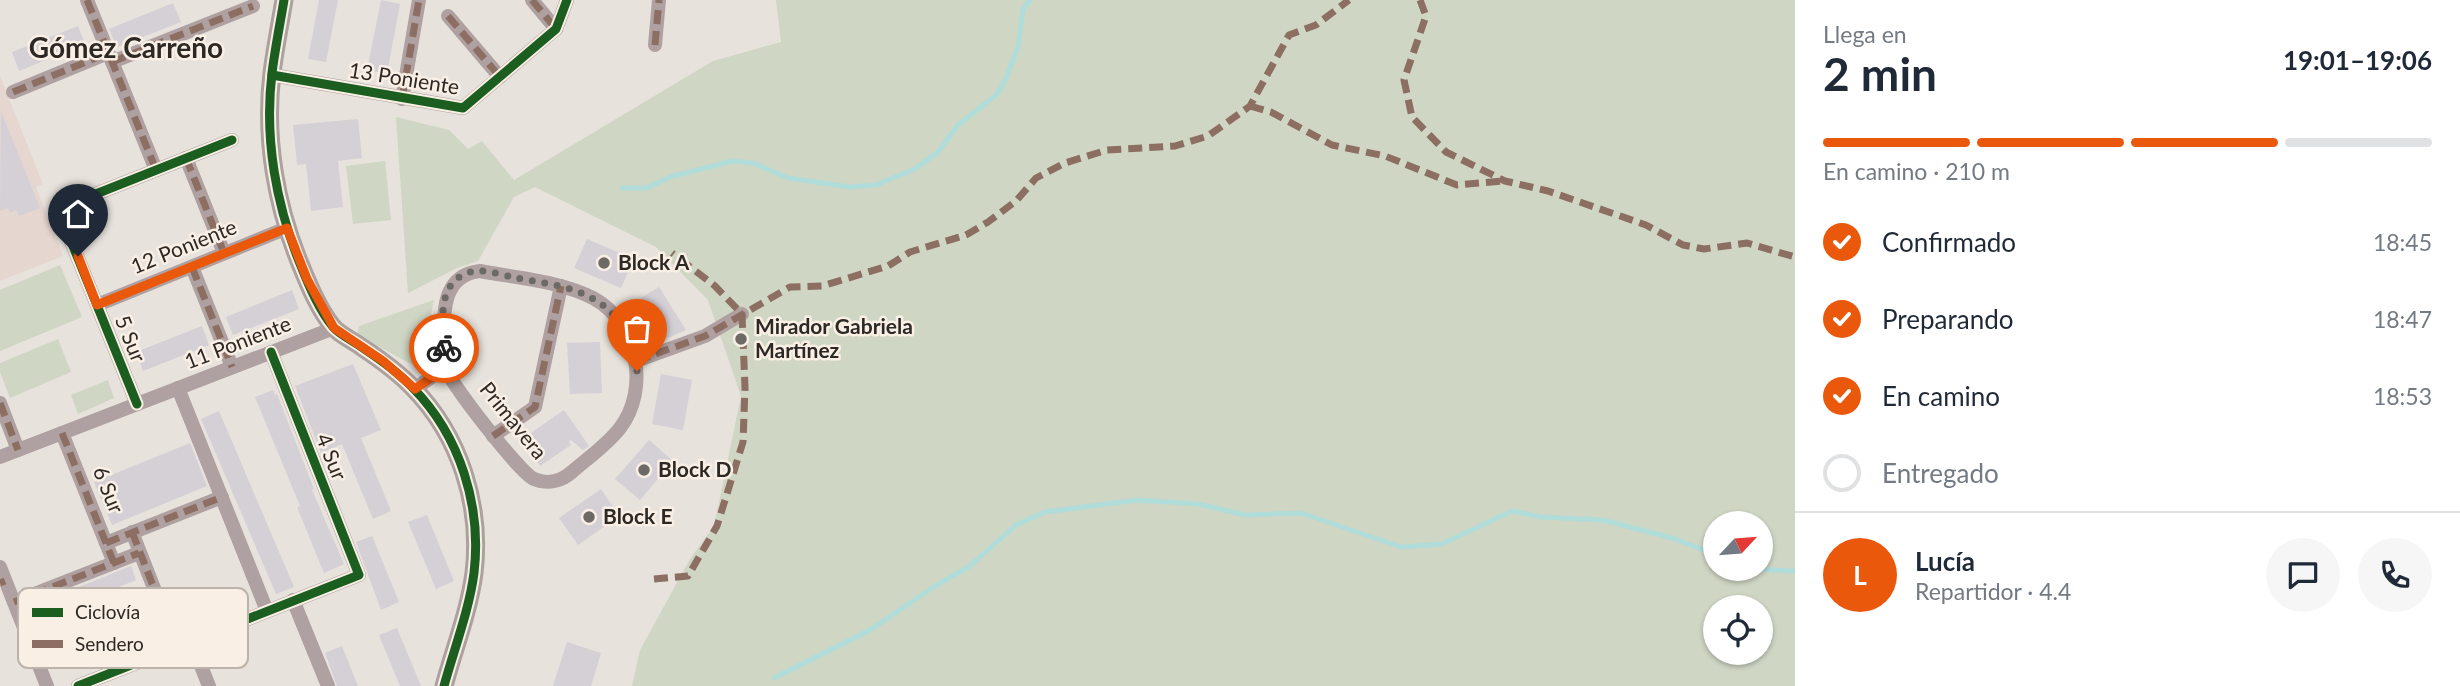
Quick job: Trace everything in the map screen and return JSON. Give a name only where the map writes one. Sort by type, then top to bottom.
[{"type":"street","points":[[87,0],[156,170],[232,140]]},
{"type":"street","points":[[284,0],[272,75],[270,124],[280,203],[287,228],[307,279],[334,328],[383,361],[415,389],[442,426],[466,478],[473,512],[475,558],[472,581],[444,686]]},
{"type":"street","points":[[402,99],[419,0]]},
{"type":"street","points":[[532,0],[556,29]]},
{"type":"street","name":"13 Poniente","points":[[272,75],[463,108],[556,29],[567,0]]},
{"type":"street","points":[[655,45],[659,0]]},
{"type":"street","points":[[13,92],[253,6]]},
{"type":"street","points":[[448,16],[500,77]]},
{"type":"street","points":[[186,158],[224,253]]},
{"type":"street","name":"5 Sur","points":[[137,404],[58,209],[156,170]]},
{"type":"street","name":"12 Poniente","points":[[97,305],[287,228]]},
{"type":"street","points":[[192,267],[232,367]]},
{"type":"street","name":"Primavera","points":[[480,271],[561,286],[594,299],[614,315],[628,337],[636,361],[636,391],[620,429],[564,478],[549,482],[527,476],[493,436],[445,368],[443,318],[448,290],[458,278],[480,271]]},
{"type":"street","points":[[493,436],[535,407],[561,286]]},
{"type":"street","points":[[636,361],[705,336],[742,314]]},
{"type":"street","name":"11 Poniente","points":[[0,457],[334,328]]},
{"type":"street","name":"4 Sur","points":[[271,352],[359,575],[293,600]]},
{"type":"street","points":[[415,389],[445,368]]},
{"type":"street","points":[[178,388],[267,611]]},
{"type":"street","points":[[0,403],[18,450]]},
{"type":"street","name":"6 Sur","points":[[62,433],[114,563]]},
{"type":"street","points":[[106,542],[222,497]]},
{"type":"street","name":"6 Sur","points":[[132,532],[153,588]]},
{"type":"street","points":[[50,588],[139,553]]},
{"type":"street","points":[[2,577],[18,612]]},
{"type":"street","points":[[14,602],[18,600]]},
{"type":"street","points":[[248,618],[293,600],[328,686]]},
{"type":"street","points":[[40,668],[47,686]]},
{"type":"street","points":[[78,686],[94,683],[129,668]]},
{"type":"street","points":[[202,668],[209,686]]},
{"type":"shaded area","points":[[0,76],[43,184],[36,187],[63,256],[0,281]]},
{"type":"green space","points":[[776,0],[1795,0],[1795,686],[632,686],[640,650],[690,559],[714,526],[741,396],[708,300],[656,247],[535,187],[514,197],[478,261],[457,268],[408,293],[396,117],[449,130],[468,149],[482,141],[514,180],[713,61],[781,42]]},
{"type":"green space","points":[[385,161],[391,220],[353,224],[346,166]]},
{"type":"green space","points":[[60,265],[82,317],[0,351],[0,290]]},
{"type":"green space","points":[[434,300],[426,337],[427,365],[422,370],[357,335],[359,326]]},
{"type":"green space","points":[[58,339],[71,372],[10,398],[0,372],[0,363]]},
{"type":"green space","points":[[108,380],[114,398],[78,414],[71,395]]},
{"type":"building","points":[[319,0],[338,0],[326,62],[308,59]]},
{"type":"building","points":[[381,0],[400,4],[387,74],[367,70]]},
{"type":"building","points":[[173,3],[181,22],[117,47],[109,29]]},
{"type":"building","points":[[78,26],[85,44],[19,71],[12,52]]},
{"type":"building","points":[[1,111],[40,208],[19,216],[16,210],[10,213],[8,208],[0,211]]},
{"type":"building","points":[[358,119],[362,158],[338,161],[343,207],[311,211],[306,164],[297,165],[293,125]]},
{"type":"building","name":"Block A","points":[[587,239],[634,259],[621,288],[574,268]]},
{"type":"building","points":[[659,287],[686,330],[656,343],[631,304]]},
{"type":"building","points":[[292,290],[299,309],[233,335],[226,317]]},
{"type":"building","points":[[202,326],[209,345],[143,371],[136,352]]},
{"type":"building","points":[[600,342],[602,393],[570,394],[567,343]]},
{"type":"building","points":[[353,364],[381,430],[361,438],[391,511],[373,519],[342,444],[321,453],[295,386]]},
{"type":"building","points":[[661,374],[692,380],[683,430],[652,424]]},
{"type":"building","points":[[273,390],[275,395],[277,394],[314,489],[312,490],[344,564],[324,573],[297,507],[300,506],[255,397]]},
{"type":"building","points":[[564,410],[589,446],[583,450],[571,440],[571,445],[540,466],[522,439]]},
{"type":"building","points":[[219,411],[294,587],[276,594],[201,419]]},
{"type":"building","name":"Block D","points":[[649,440],[673,461],[640,500],[615,479]]},
{"type":"building","points":[[190,443],[207,486],[112,525],[94,482]]},
{"type":"building","name":"Block E","points":[[601,489],[619,516],[578,545],[559,518]]},
{"type":"building","points":[[427,515],[454,581],[436,589],[408,522]]},
{"type":"building","points":[[372,536],[399,602],[381,610],[356,542]]},
{"type":"building","points":[[131,566],[136,580],[116,588],[76,588]]},
{"type":"building","points":[[397,628],[421,686],[400,686],[379,635]]},
{"type":"building","points":[[567,642],[601,653],[591,686],[553,686]]},
{"type":"building","points":[[342,646],[358,686],[337,686],[325,653]]},
{"type":"waterway","points":[[622,188],[647,188],[670,177],[733,161],[753,163],[788,178],[850,187],[876,185],[915,169],[938,152],[958,125],[996,95],[1004,83],[1018,47],[1023,9],[1030,0]]},
{"type":"waterway","points":[[774,678],[870,630],[970,566],[1016,525],[1045,512],[1137,500],[1198,504],[1245,515],[1301,513],[1401,547],[1442,544],[1512,511],[1541,517],[1603,520],[1672,538],[1703,550]]},
{"type":"waterway","points":[[1773,570],[1795,571]]},
{"type":"marked path","points":[[87,0],[156,170]]},
{"type":"marked path","points":[[402,99],[419,0]]},
{"type":"marked path","points":[[532,0],[556,29]]},
{"type":"marked path","points":[[655,45],[659,0]]},
{"type":"marked path","points":[[636,361],[705,336],[790,287],[822,286],[888,266],[910,252],[966,235],[1016,201],[1036,178],[1065,163],[1107,150],[1175,146],[1208,136],[1250,106],[1289,35],[1316,25],[1349,0]]},
{"type":"marked path","points":[[1420,0],[1426,16],[1404,80],[1412,117],[1446,152],[1505,181],[1548,191],[1646,225],[1683,245],[1704,249],[1747,243],[1795,257]]},
{"type":"marked path","points":[[112,62],[253,6]]},
{"type":"marked path","points":[[448,16],[500,77]]},
{"type":"marked path","points":[[13,92],[108,53]]},
{"type":"marked path","points":[[1250,106],[1271,112],[1332,145],[1385,156],[1457,185],[1503,181]]},
{"type":"marked path","points":[[186,158],[224,253]]},
{"type":"marked path","points":[[97,305],[287,228]]},
{"type":"marked path","points":[[654,579],[688,576],[717,526],[743,442],[745,388],[742,314],[715,286],[672,253]]},
{"type":"marked path","points":[[192,267],[232,367]]},
{"type":"marked path","points":[[493,436],[535,407],[561,286]]},
{"type":"marked path","points":[[0,403],[18,450]]},
{"type":"marked path","points":[[62,433],[114,563]]},
{"type":"marked path","points":[[106,543],[222,497]]},
{"type":"marked path","points":[[132,532],[154,588]]},
{"type":"marked path","points":[[50,588],[139,553]]},
{"type":"marked path","points":[[0,583],[5,581]]},
{"type":"marked path","points":[[14,602],[18,600]]},
{"type":"cycle path","points":[[284,0],[272,73],[270,122],[274,171],[292,243],[315,298],[333,327],[395,371],[429,407],[455,450],[471,498],[476,548],[472,587],[444,686]]},
{"type":"cycle path","points":[[272,75],[463,108],[556,29],[567,0]]},
{"type":"cycle path","points":[[137,404],[58,209],[232,140]]},
{"type":"cycle path","points":[[248,619],[359,575],[271,352]]},
{"type":"cycle path","points":[[78,686],[124,668]]},
{"type":"way so far","points":[[444,348],[443,318],[448,290],[458,278],[480,271],[561,286],[594,299],[614,315],[622,326],[633,349],[637,371]]},
{"type":"place","name":"Block A","points":[[604,263]]},
{"type":"place","name":"Mirador Gabriela Martínez","points":[[741,339]]},
{"type":"place","name":"Block D","points":[[644,470]]},
{"type":"place","name":"Block E","points":[[589,517]]},
{"type":"district","name":"Gómez Carreño","points":[[126,48]]},
{"type":"route","points":[[78,256],[97,305],[287,228],[307,279],[334,328],[383,361],[415,389],[445,368],[444,348]]}]
